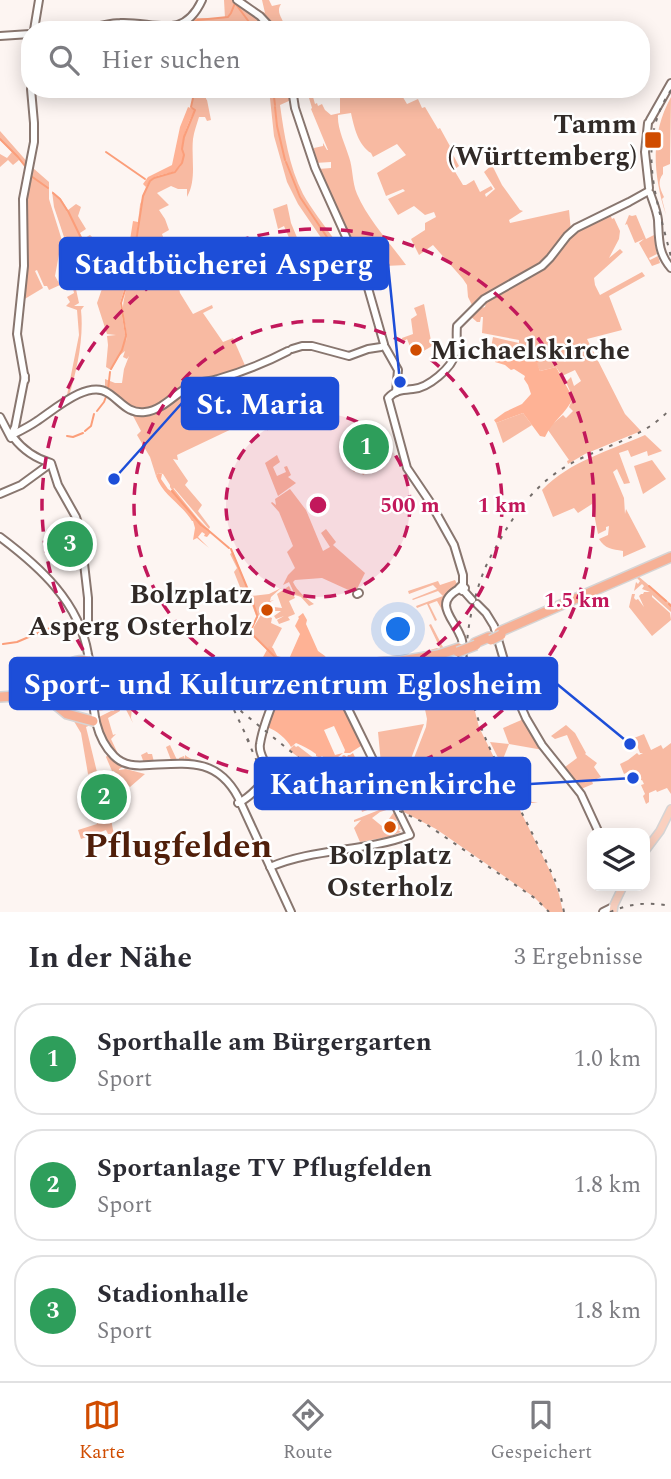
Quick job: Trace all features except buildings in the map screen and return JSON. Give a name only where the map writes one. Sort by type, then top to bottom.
[{"type":"highway","points":[[0,696],[425,660],[477,644],[671,558]]},
{"type":"highway","points":[[74,691],[61,686],[58,678],[66,668],[86,661]]},
{"type":"highway","points":[[34,694],[50,685],[65,667],[86,661]]},
{"type":"highway","points":[[74,691],[62,697],[60,706],[72,715],[91,716]]},
{"type":"highway","points":[[34,694],[50,699],[67,714],[91,716]]},
{"type":"main road","points":[[650,842],[671,808]]},
{"type":"main road","points":[[612,909],[620,891]]},
{"type":"street","points":[[36,21],[39,0]]},
{"type":"street","points":[[182,21],[199,8],[202,0]]},
{"type":"street","points":[[237,0],[265,21]]},
{"type":"street","points":[[0,36],[21,35]]},
{"type":"street","points":[[671,83],[650,123],[645,152],[660,248],[671,268]]},
{"type":"street","points":[[14,433],[25,380],[18,330],[24,259],[23,199],[34,136],[32,98]]},
{"type":"street","points":[[293,98],[312,160],[366,281],[383,346],[398,370],[396,392]]},
{"type":"street","points":[[597,828],[581,794],[542,745],[526,718],[515,694],[491,621],[462,588],[463,575],[454,545],[407,468],[388,398],[396,392],[424,386],[450,364],[456,353],[456,328],[486,297],[546,263],[566,236],[576,228],[649,191]]},
{"type":"street","points":[[14,433],[91,389],[108,392],[124,407],[144,412],[158,408],[192,385],[262,365],[302,346],[349,356],[383,346]]},
{"type":"street","points":[[0,417],[14,433],[19,444],[49,465],[80,529],[91,595],[83,628],[91,716],[97,734],[118,760],[131,765],[189,763],[208,767],[224,777],[245,813],[291,912]]},
{"type":"street","points":[[0,494],[23,483],[49,465]]},
{"type":"street","points":[[0,537],[43,572],[83,628]]},
{"type":"street","points":[[239,802],[258,786],[267,772],[259,749],[281,686],[285,683],[310,680],[352,689],[376,701],[417,689],[453,672],[461,661],[462,640],[446,607],[448,598],[462,588]]},
{"type":"street","points":[[270,867],[297,858],[389,842],[410,835],[356,726],[340,687]]},
{"type":"street","points":[[603,912],[612,909]]},
{"type":"shaded area","points":[[202,0],[205,0],[194,17],[225,18],[224,0],[243,0],[265,13],[262,0],[269,0],[272,6],[281,4],[279,13],[282,21],[183,21]]},
{"type":"shaded area","points":[[671,97],[670,164],[663,167],[660,182],[666,215],[658,185],[656,155],[660,126]]},
{"type":"shaded area","points":[[193,98],[206,98],[211,120],[199,117],[193,139],[193,176],[187,197],[187,189],[171,186],[157,193],[169,205],[159,210],[169,230],[162,234],[180,293],[193,314],[212,305],[213,308],[203,313],[223,342],[233,338],[247,370],[218,380],[227,409],[238,426],[177,455],[178,460],[173,459],[188,481],[185,485],[202,505],[198,511],[209,529],[174,488],[172,490],[163,474],[158,473],[156,476],[150,457],[137,435],[141,431],[130,410],[105,387],[105,379],[122,383],[129,356],[127,359],[123,357],[125,351],[111,370],[106,367],[107,336],[116,335],[107,334],[97,303],[103,286],[86,279],[74,265],[71,266],[79,303],[74,306],[84,306],[81,310],[82,332],[77,366],[66,400],[79,335],[77,310],[66,306],[70,302],[67,297],[74,293],[65,251],[60,249],[55,276],[60,285],[49,290],[44,286],[37,270],[35,271],[43,288],[23,300],[21,190],[27,170],[19,160],[13,165],[8,160],[0,167],[0,154],[7,158],[12,152],[0,140],[0,131],[30,165],[31,174],[33,168],[49,182],[49,199],[65,250],[68,249],[54,207],[52,191],[68,210],[76,204],[81,207],[78,216],[86,229],[80,233],[83,239],[90,235],[117,261],[131,267],[120,303],[126,341],[123,306],[138,250],[135,249],[143,199],[150,181],[175,171],[182,164],[184,137],[195,110],[191,107]]},
{"type":"shaded area","points":[[270,98],[291,98],[280,105],[288,150],[303,194],[334,239],[326,245],[298,204],[287,182],[274,136]]},
{"type":"shaded area","points":[[309,98],[313,98],[318,106],[322,104],[331,115],[340,113],[340,98],[403,98],[407,104],[418,99],[451,148],[459,166],[454,170],[463,185],[474,180],[480,192],[491,186],[493,189],[485,194],[486,197],[495,189],[484,172],[492,165],[502,185],[523,211],[509,220],[510,223],[569,210],[571,231],[609,212],[620,231],[609,258],[620,249],[623,252],[594,278],[600,295],[642,272],[645,276],[609,296],[622,330],[587,339],[625,414],[641,431],[585,454],[568,464],[569,460],[548,430],[563,415],[566,418],[573,411],[569,407],[573,398],[566,382],[571,377],[574,386],[581,381],[575,370],[562,376],[556,367],[540,371],[536,363],[539,360],[521,345],[519,350],[503,356],[496,351],[492,353],[496,359],[490,361],[486,357],[490,356],[482,352],[481,354],[481,351],[490,353],[493,337],[519,343],[519,340],[482,333],[483,317],[477,322],[469,315],[476,309],[485,307],[492,297],[498,296],[527,276],[494,291],[470,312],[472,305],[463,279],[433,245],[419,255],[411,239],[425,230],[425,223],[436,217],[434,212],[425,215],[414,206],[398,215],[388,199],[405,191],[403,189],[386,196],[377,173],[406,155],[397,144],[373,157],[360,141],[351,113],[338,115],[338,120],[357,194],[373,221],[406,265],[385,266],[382,261],[364,272],[318,169],[331,168],[331,162],[315,163],[314,148],[323,146],[323,143],[328,150]]},
{"type":"shaded area","points":[[188,107],[195,110],[184,137],[183,160],[179,167],[173,172],[153,178],[145,189],[143,184],[148,177],[172,165],[180,127]]},
{"type":"shaded area","points":[[145,190],[136,242],[130,240],[133,221],[138,222],[140,205]]},
{"type":"shaded area","points":[[287,204],[291,223],[303,252],[296,254],[284,226],[278,229],[273,209]]},
{"type":"shaded area","points":[[629,215],[636,215],[646,239],[654,235],[657,254],[649,258],[650,260],[658,256],[660,263],[652,266],[639,243],[644,239],[635,243],[627,224],[625,225]]},
{"type":"shaded area","points":[[424,304],[432,346],[417,355],[416,347],[411,349],[407,339],[403,342],[402,338],[413,334],[411,319],[417,315],[414,308]]},
{"type":"shaded area","points":[[521,344],[538,360],[540,371],[556,367],[573,398],[545,437],[540,436],[523,413],[496,423],[494,420],[522,404],[531,394],[525,376],[495,362],[496,350],[503,355],[519,350]]},
{"type":"shaded area","points":[[523,413],[532,425],[503,443],[496,423]]},
{"type":"shaded area","points":[[645,435],[662,451],[648,456],[647,451],[631,457],[628,450],[619,453],[630,483],[624,484],[617,469],[613,472],[624,498],[625,514],[626,509],[646,547],[623,557],[623,551],[606,547],[599,539],[608,535],[609,526],[598,534],[592,504],[578,513],[574,508],[553,517],[542,490],[577,464]]},
{"type":"shaded area","points":[[356,448],[361,454],[374,450],[382,463],[363,475],[360,470],[354,472],[344,456]]},
{"type":"shaded area","points":[[277,455],[280,462],[273,467],[277,476],[286,472],[284,467],[287,466],[291,475],[288,477],[296,483],[278,496],[265,463]]},
{"type":"shaded area","points":[[652,460],[666,479],[643,494],[634,466]]},
{"type":"shaded area","points":[[158,473],[162,474],[161,479],[168,489],[171,491],[173,488],[211,532],[207,537],[202,532],[198,537],[209,548],[197,538],[193,540],[193,521],[163,489],[156,476]]},
{"type":"shaded area","points":[[290,489],[306,510],[323,551],[330,547],[321,533],[326,529],[336,542],[333,545],[365,573],[355,593],[322,578],[295,580],[293,582],[297,588],[314,604],[309,606],[301,597],[295,595],[289,582],[283,585],[295,568],[287,552],[293,546],[279,512],[271,503],[276,505],[275,499]]},
{"type":"shaded area","points":[[233,552],[251,596],[269,594],[281,588],[271,597],[270,601],[274,600],[270,602],[274,607],[282,608],[277,594],[289,586],[295,598],[289,601],[295,614],[288,617],[290,620],[279,624],[277,620],[284,616],[276,619],[274,616],[281,611],[274,611],[268,602],[257,618],[249,597],[244,597],[234,572],[237,568],[230,554]]},
{"type":"shaded area","points":[[638,576],[671,604],[671,612],[652,595],[670,613],[671,620],[652,636],[629,607],[632,594],[635,594],[634,598],[644,607],[639,596],[650,592],[642,589],[642,584],[634,591],[636,582],[638,584],[640,581],[637,578],[626,582]]},
{"type":"shaded area","points":[[455,580],[458,586],[447,595],[447,610],[448,616],[460,639],[462,646],[420,657],[339,665],[338,660],[415,654],[437,648],[441,650],[429,625],[431,624],[444,649],[459,643],[460,640],[437,601],[429,604],[437,620],[435,621],[427,604],[417,608],[416,606],[443,596],[438,591],[412,599],[437,589],[433,585],[409,594],[408,591],[438,581],[440,585]]},
{"type":"shaded area","points":[[262,613],[272,618],[271,623],[282,628],[270,651],[251,632]]},
{"type":"shaded area","points":[[303,613],[318,651],[328,661],[336,659],[336,664],[256,670],[269,646],[277,656],[289,659],[300,634],[295,626],[298,617]]},
{"type":"shaded area","points":[[465,652],[468,684],[479,727],[551,873],[563,912],[549,912],[534,897],[436,829],[398,809],[393,799],[400,794],[426,727],[421,690],[450,675]]},
{"type":"shaded area","points":[[311,681],[338,689],[364,744],[350,753],[344,753],[334,726],[324,730],[335,755],[343,753],[326,764],[322,756],[316,756],[296,743],[291,747],[281,735],[267,727],[284,684]]},
{"type":"shaded area","points":[[211,682],[213,687],[205,695],[169,691],[139,693],[129,695],[105,710],[96,711],[95,692],[100,700],[101,693],[145,691]]},
{"type":"shaded area","points":[[152,694],[153,697],[143,698],[132,708],[133,723],[123,704],[119,707],[120,711],[108,718],[113,735],[116,734],[111,739],[120,758],[133,763],[144,763],[141,755],[147,752],[152,754],[154,762],[171,760],[166,747],[170,745],[177,760],[184,756],[185,760],[185,755],[215,769],[185,761],[131,764],[124,761],[118,757],[112,752],[104,740],[97,718],[114,711],[125,700]]},
{"type":"shaded area","points":[[72,718],[93,724],[86,727],[97,772],[103,770],[116,798],[111,816],[114,834],[108,834],[106,830],[81,839],[78,830],[97,824],[88,775],[92,773],[88,774],[81,733]]},
{"type":"shaded area","points":[[526,718],[543,750],[509,744],[503,728]]},
{"type":"shaded area","points":[[424,724],[399,791],[394,796],[382,774],[378,732]]},
{"type":"shaded area","points":[[566,725],[575,733],[585,754],[597,763],[594,767],[601,777],[581,789],[561,770],[577,758],[567,735],[555,739],[551,736]]},
{"type":"shaded area","points":[[644,734],[651,750],[661,745],[663,749],[671,743],[671,794],[667,788],[657,792],[656,790],[649,793],[649,802],[646,804],[642,780],[638,781],[633,774],[630,775],[630,771],[624,774],[620,764],[637,753],[639,755],[643,753],[640,753],[634,738]]},
{"type":"shaded area","points":[[490,742],[509,744],[503,759],[518,779],[527,801],[538,803],[521,803]]},
{"type":"shaded area","points":[[294,745],[324,766],[354,780],[359,786],[357,791],[297,756],[289,750]]},
{"type":"shaded area","points":[[353,753],[361,770],[374,767],[390,798],[388,800],[395,807],[364,791],[345,773],[349,766],[342,756],[347,757]]},
{"type":"shaded area","points":[[108,754],[118,762],[184,768],[123,767],[119,770],[145,774],[130,787],[125,782],[126,787],[112,771],[106,757]]},
{"type":"shaded area","points":[[365,795],[393,808],[372,818],[383,827],[394,812],[396,823],[398,822],[401,829],[398,830],[401,832],[360,842],[354,828],[361,820],[354,820],[379,810],[378,806],[362,812],[360,805],[356,805]]},
{"type":"waterway","points":[[235,3],[248,21]]},
{"type":"waterway","points":[[196,21],[228,17],[235,3]]},
{"type":"waterway","points":[[191,107],[193,98]]},
{"type":"waterway","points":[[274,98],[275,105]]},
{"type":"waterway","points":[[275,107],[285,160]]},
{"type":"waterway","points":[[126,335],[121,303],[132,268],[143,196],[150,181],[175,172],[182,163],[184,137],[195,110],[192,108]]},
{"type":"waterway","points":[[0,139],[26,167]]},
{"type":"waterway","points":[[106,152],[145,179]]},
{"type":"waterway","points":[[286,162],[300,197],[329,240]]},
{"type":"waterway","points":[[31,176],[48,188]]},
{"type":"waterway","points":[[53,193],[67,210]]},
{"type":"waterway","points":[[68,211],[82,240]]},
{"type":"waterway","points":[[83,240],[91,238],[116,261]]},
{"type":"waterway","points":[[117,262],[128,266]]},
{"type":"waterway","points":[[111,369],[122,350],[126,336]]},
{"type":"waterway","points":[[108,390],[110,372]]},
{"type":"waterway","points":[[283,381],[294,391]]},
{"type":"waterway","points":[[97,411],[107,394]]},
{"type":"waterway","points":[[85,431],[91,426],[94,414]]},
{"type":"waterway","points":[[323,428],[330,423]]},
{"type":"waterway","points":[[67,436],[83,433]]},
{"type":"waterway","points":[[172,491],[208,530]]},
{"type":"waterway","points":[[209,531],[229,548]]},
{"type":"waterway","points":[[231,549],[251,597]]},
{"type":"waterway","points":[[649,586],[666,601]]},
{"type":"waterway","points":[[251,597],[257,615]]},
{"type":"waterway","points":[[257,617],[250,632],[275,657],[289,663]]},
{"type":"waterway","points":[[3,644],[17,642],[57,625]]},
{"type":"railway","points":[[671,90],[660,110],[651,151],[655,193],[671,257]]},
{"type":"railway","points":[[564,912],[555,880],[494,758],[477,717],[471,696],[467,653],[473,606],[482,575],[492,554],[514,518],[535,491],[566,466],[644,430],[671,408]]},
{"type":"railway","points":[[205,672],[242,712],[310,767],[423,822],[536,899],[549,912]]},
{"type":"railway","points":[[234,710],[252,748]]},
{"type":"railway","points":[[247,739],[259,766]]},
{"type":"railway","points":[[610,912],[640,904],[671,906]]},
{"type":"place","name":"Tamm (Württemberg)","points":[[653,140]]},
{"type":"place","name":"Michaelskirche","points":[[416,350]]},
{"type":"place","name":"Stadtbücherei Asperg","points":[[400,382]]},
{"type":"place","name":"Sporthalle am Bürgergarten","points":[[366,447]]},
{"type":"place","name":"St. Maria","points":[[114,479]]},
{"type":"place","name":"Stadionhalle","points":[[70,544]]},
{"type":"place","name":"Bolzplatz Asperg Osterholz","points":[[267,610]]},
{"type":"place","name":"Sport- und Kulturzentrum Eglosheim","points":[[630,744]]},
{"type":"place","name":"Katharinenkirche","points":[[633,778]]},
{"type":"place","name":"Sportanlage TV Pflugfelden","points":[[104,797]]},
{"type":"place","name":"Bolzplatz Osterholz","points":[[390,827]]},
{"type":"district","name":"Pflugfelden","points":[[178,846]]}]
